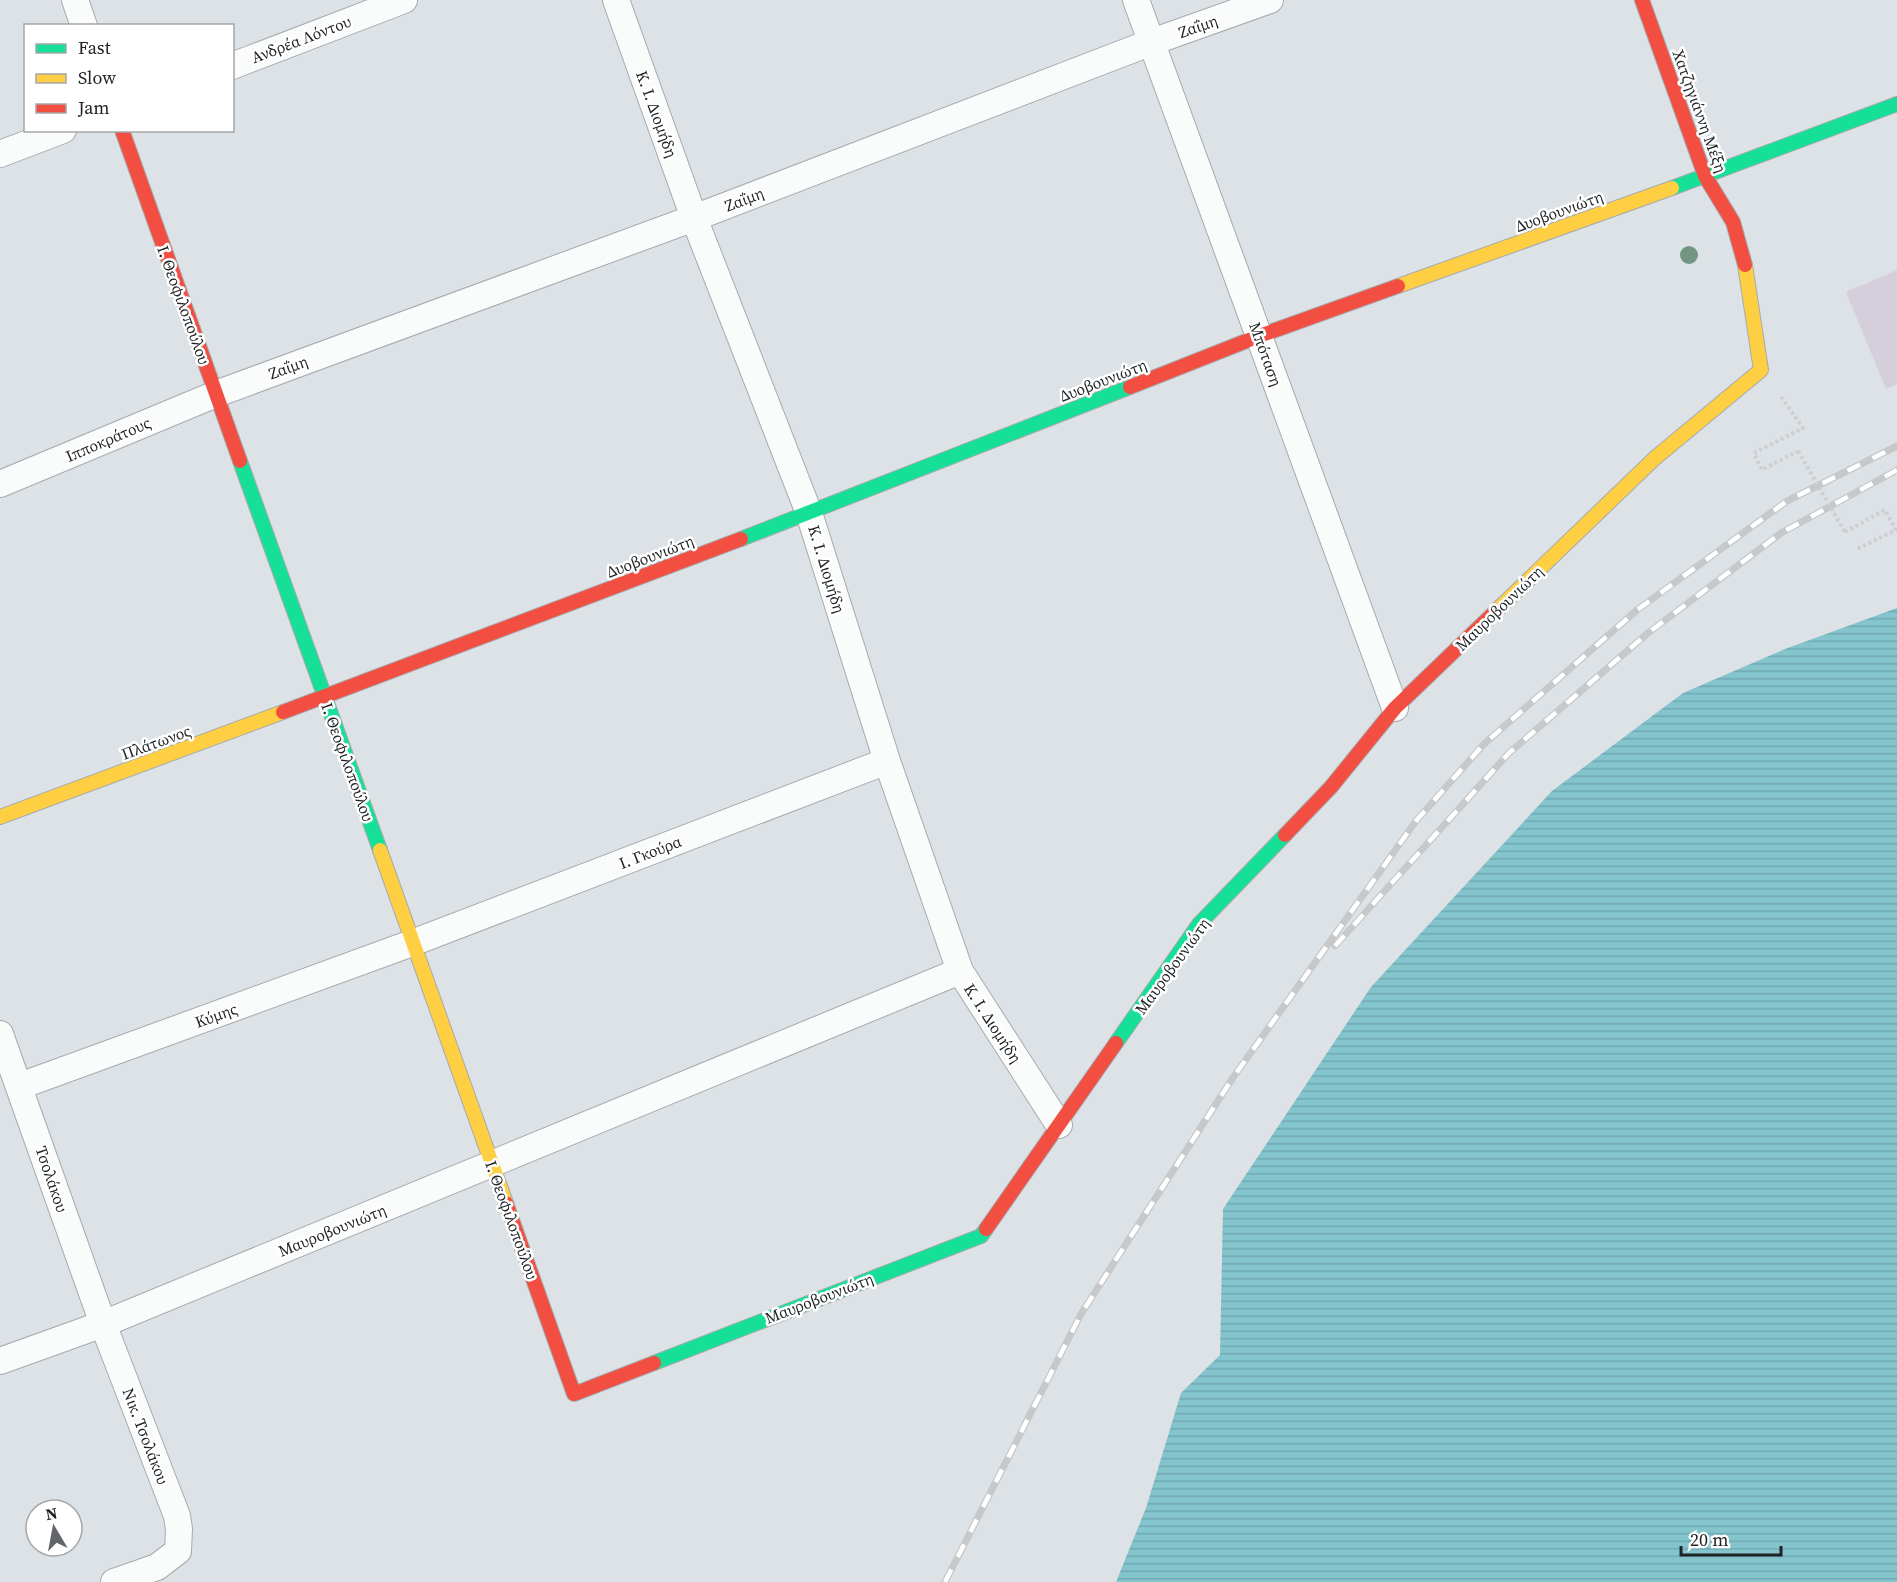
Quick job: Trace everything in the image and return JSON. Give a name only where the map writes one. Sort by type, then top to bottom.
[{"type":"street","points":[[75,0],[83,24]]},
{"type":"street","name":"Ανδρέα Λόντου","points":[[234,65],[404,0]]},
{"type":"street","name":"Κ. Ι. Διομήδη","points":[[616,0],[694,218],[809,513],[888,761],[960,971],[1059,1125]]},
{"type":"street","name":"Μπόταση","points":[[1136,0],[1395,708]]},
{"type":"street","name":"Ζαΐμη","points":[[216,394],[694,218],[1152,42],[1270,0]]},
{"type":"street","name":"Χατζηγιάννη Μέξη","points":[[1642,0],[1705,176],[1733,222],[1746,269],[1761,370]]},
{"type":"street","name":"Δυοβουνιώτη","points":[[324,697],[809,513],[1259,336],[1705,176],[1897,104]]},
{"type":"street","points":[[0,154],[58,132]]},
{"type":"street","name":"Ι. Θεοφιλοπούλου","points":[[123,132],[574,1394]]},
{"type":"street","name":"Μαυροβουνιώτη","points":[[574,1394],[981,1236],[1199,924],[1331,787],[1395,708],[1655,458],[1761,370]]},
{"type":"street","name":"Ιπποκράτους","points":[[0,483],[216,394]]},
{"type":"street","name":"Πλάτωνος","points":[[0,817],[324,697]]},
{"type":"street","name":"Ι. Γκούρα","points":[[412,943],[888,761]]},
{"type":"street","name":"Κύμης","points":[[20,1086],[412,943]]},
{"type":"street","name":"Μαυροβουνιώτη","points":[[0,1361],[103,1324],[960,971]]},
{"type":"street","name":"Τσολάκου","points":[[0,1034],[103,1324]]},
{"type":"street","name":"Νικ. Τσολάκου","points":[[103,1324],[177,1516],[179,1529],[178,1551],[157,1567],[114,1582]]},
{"type":"path","points":[[1803,428],[1754,453],[1762,470],[1798,451],[1845,532],[1885,510],[1896,530],[1857,549]]},
{"type":"water","points":[[1897,608],[1897,1582],[1116,1582],[1146,1508],[1181,1393],[1220,1355],[1223,1209],[1371,987],[1552,791],[1683,693],[1785,649]]},
{"type":"building","points":[[1897,270],[1897,384],[1886,389],[1846,292]]},
{"type":"railway","points":[[945,1582],[1081,1314],[1232,1079],[1416,821],[1484,744],[1637,610],[1787,501],[1897,446]]},
{"type":"railway","points":[[1335,946],[1509,753],[1648,633],[1781,533],[1897,470]]},
{"type":"traffic: fast","points":[[1672,188],[1897,104]]},
{"type":"traffic: fast","points":[[741,539],[1130,387]]},
{"type":"traffic: fast","points":[[240,461],[380,850]]},
{"type":"traffic: fast","points":[[1116,1043],[1199,924],[1285,835]]},
{"type":"traffic: fast","points":[[654,1363],[981,1236],[986,1229]]},
{"type":"traffic: slow","points":[[1398,286],[1672,188]]},
{"type":"traffic: slow","points":[[1496,611],[1655,458],[1761,370],[1745,265]]},
{"type":"traffic: slow","points":[[0,817],[283,712]]},
{"type":"traffic: slow","points":[[380,850],[506,1203]]},
{"type":"traffic: jam","points":[[1642,0],[1705,176],[1733,222],[1745,265]]},
{"type":"traffic: jam","points":[[123,132],[240,461]]},
{"type":"traffic: jam","points":[[1130,387],[1259,336],[1398,286]]},
{"type":"traffic: jam","points":[[283,712],[741,539]]},
{"type":"traffic: jam","points":[[1285,835],[1331,787],[1395,708],[1496,611]]},
{"type":"traffic: jam","points":[[986,1229],[1116,1043]]},
{"type":"traffic: jam","points":[[506,1203],[574,1394],[654,1363]]}]
